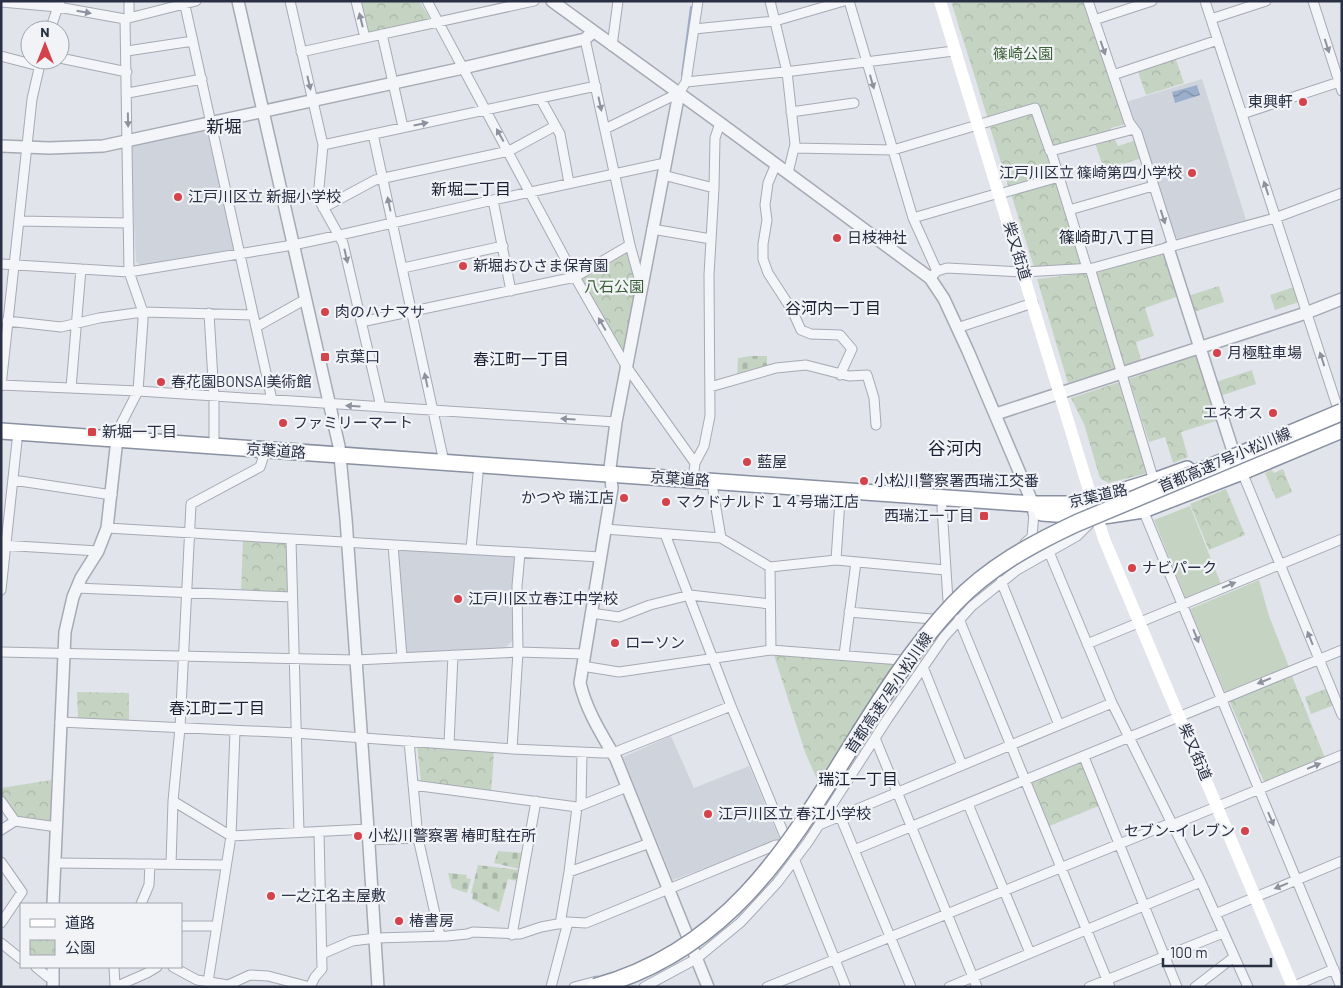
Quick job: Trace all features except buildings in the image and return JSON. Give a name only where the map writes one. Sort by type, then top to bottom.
[{"type":"highway","name":"京葉道路","points":[[1,431],[263,458],[444,462],[713,490],[840,500],[942,507],[1033,508],[1092,500],[1154,481],[1233,450],[1341,419]]},
{"type":"highway","name":"京葉道路","points":[[1,440],[214,446],[478,474],[611,479],[693,479],[930,498],[1033,508],[1097,517],[1143,510],[1242,472],[1341,419]]},
{"type":"highway","name":"首都高速7号小松川線","points":[[595,987],[644,969],[683,948],[718,922],[750,892],[799,829],[906,662],[956,602],[994,569],[1034,544],[1076,523],[1341,419]]},
{"type":"highway","name":"首都高速7号小松川線","points":[[622,987],[649,976],[687,956],[724,929],[757,897],[806,834],[928,646],[962,608],[1000,575],[1019,562],[1060,540],[1341,419]]},
{"type":"main road","name":"柴又街道","points":[[940,1],[1092,500]]},
{"type":"main road","name":"柴又街道","points":[[1097,517],[1104,539],[1218,806],[1292,987]]},
{"type":"street","points":[[53,903],[65,632],[69,609],[76,588],[98,551],[107,528],[118,430],[138,391],[143,312],[130,272],[127,72],[129,1]]},
{"type":"street","points":[[2,4],[59,4],[127,19],[196,1]]},
{"type":"street","points":[[238,1],[330,404],[341,460],[369,834],[378,987]]},
{"type":"street","points":[[290,1],[323,145],[318,198],[340,235],[381,407]]},
{"type":"street","points":[[356,1],[365,38]]},
{"type":"street","points":[[427,1],[575,277],[626,366],[695,463]]},
{"type":"street","points":[[302,52],[534,1]]},
{"type":"street","points":[[552,1],[589,36],[612,46],[720,122],[788,173],[934,274]]},
{"type":"street","points":[[612,46],[618,1]]},
{"type":"street","points":[[698,1],[686,82],[679,93],[616,422],[605,529],[582,666],[581,688],[598,726],[613,753],[708,987]]},
{"type":"street","points":[[770,1],[787,72],[794,148],[788,173]]},
{"type":"street","points":[[694,28],[776,21],[844,1]]},
{"type":"street","points":[[574,987],[640,965],[688,938],[728,906],[761,871],[784,842],[901,660],[932,619],[948,601],[989,566],[1032,537],[1034,532],[1033,508],[996,414],[944,299],[913,218],[849,1]]},
{"type":"street","points":[[1088,1],[1129,122],[1137,133],[1200,348],[1233,450]]},
{"type":"street","points":[[1094,20],[1152,1]]},
{"type":"street","points":[[1205,1],[1341,419]]},
{"type":"street","points":[[1211,19],[1266,1]]},
{"type":"street","points":[[1313,1],[1342,92]]},
{"type":"street","points":[[185,3],[272,400]]},
{"type":"street","points":[[53,20],[59,4]]},
{"type":"street","points":[[382,34],[403,127]]},
{"type":"street","points":[[1,146],[27,148],[103,146],[463,68],[589,36]]},
{"type":"street","points":[[589,36],[596,86],[605,129],[630,246],[642,285]]},
{"type":"street","points":[[127,51],[193,40]]},
{"type":"street","points":[[1113,75],[1218,40]]},
{"type":"street","points":[[686,82],[787,72],[954,51]]},
{"type":"street","points":[[1,56],[20,59]]},
{"type":"street","points":[[70,60],[127,72]]},
{"type":"street","points":[[38,70],[32,99],[1,385],[138,391],[616,422]]},
{"type":"street","points":[[128,93],[202,79]]},
{"type":"street","points":[[1242,114],[1340,81]]},
{"type":"street","points":[[323,145],[596,86]]},
{"type":"street","points":[[605,129],[679,93]]},
{"type":"street","points":[[540,98],[560,134],[569,183]]},
{"type":"street","points":[[791,112],[854,103]]},
{"type":"street","points":[[794,148],[893,150],[1035,108],[1050,151],[1052,151],[1154,481]]},
{"type":"street","points":[[693,479],[695,463],[708,433],[710,416],[709,275],[715,138],[720,122]]},
{"type":"street","points":[[323,208],[375,180],[509,151],[555,126]]},
{"type":"street","points":[[1052,151],[1134,129]]},
{"type":"street","points":[[373,134],[444,462]]},
{"type":"street","points":[[776,164],[768,183],[767,220],[763,244],[764,259],[768,273],[792,310],[801,330],[810,334],[840,335],[852,349],[840,375]]},
{"type":"street","points":[[1,264],[130,272],[293,245],[615,174],[664,169],[714,188]]},
{"type":"street","points":[[913,218],[1059,177]]},
{"type":"street","points":[[1069,210],[1153,186]]},
{"type":"street","points":[[934,274],[947,268],[1024,272],[1089,268],[1275,218],[1342,193]]},
{"type":"street","points":[[493,200],[511,290]]},
{"type":"street","points":[[20,221],[128,223]]},
{"type":"street","points":[[652,229],[711,239]]},
{"type":"street","points":[[403,268],[503,246]]},
{"type":"street","points":[[361,322],[575,277],[630,246]]},
{"type":"street","points":[[71,388],[81,269]]},
{"type":"street","points":[[996,414],[1306,313],[1342,299]]},
{"type":"street","points":[[256,327],[306,300]]},
{"type":"street","points":[[957,328],[1033,302]]},
{"type":"street","points":[[7,321],[61,326],[143,312],[253,315]]},
{"type":"street","points":[[209,313],[214,397],[214,446]]},
{"type":"street","points":[[710,387],[776,368],[803,365],[840,375],[867,375],[874,398],[876,424]]},
{"type":"street","points":[[1,590],[6,510],[13,480],[17,441]]},
{"type":"street","points":[[172,864],[173,801],[180,728],[191,504],[260,467],[263,458]]},
{"type":"street","points":[[1242,472],[1342,715]]},
{"type":"street","points":[[471,549],[478,474]]},
{"type":"street","points":[[13,480],[112,495]]},
{"type":"street","points":[[713,490],[720,538]]},
{"type":"street","points":[[836,560],[840,500]]},
{"type":"street","points":[[942,507],[948,601]]},
{"type":"street","points":[[1143,510],[1184,604],[1297,880],[1336,967],[1341,987]]},
{"type":"street","points":[[644,987],[696,958],[754,909],[795,861],[944,636],[959,619],[1001,582],[1076,536],[1097,517]]},
{"type":"street","points":[[107,528],[600,557]]},
{"type":"street","points":[[605,529],[720,538],[770,567],[836,560],[945,570]]},
{"type":"street","points":[[666,534],[784,842]]},
{"type":"street","points":[[1087,644],[1342,539]]},
{"type":"street","points":[[291,540],[299,832]]},
{"type":"street","points":[[4,545],[98,551]]},
{"type":"street","points":[[393,545],[402,657]]},
{"type":"street","points":[[1048,552],[1112,703],[1201,882],[1248,987]]},
{"type":"street","points":[[512,749],[518,652],[517,586],[520,553]]},
{"type":"street","points":[[844,655],[856,562]]},
{"type":"street","points":[[770,567],[771,650]]},
{"type":"street","points":[[1001,582],[1059,725]]},
{"type":"street","points":[[76,588],[292,597]]},
{"type":"street","points":[[591,613],[619,617],[650,605],[690,595],[770,604]]},
{"type":"street","points":[[849,612],[932,619]]},
{"type":"street","points":[[959,619],[1109,983]]},
{"type":"street","points":[[582,666],[619,672],[771,650],[901,660]]},
{"type":"street","points":[[854,850],[1342,650]]},
{"type":"street","points":[[1,652],[356,660],[518,652],[584,654]]},
{"type":"street","points":[[449,744],[453,655]]},
{"type":"street","points":[[923,667],[962,765]]},
{"type":"street","points":[[819,825],[1112,703]]},
{"type":"street","points":[[60,722],[296,733],[512,749],[613,753],[731,706]]},
{"type":"street","points":[[208,982],[231,836],[235,731]]},
{"type":"street","points":[[875,738],[977,987]]},
{"type":"street","points":[[409,741],[418,838],[440,936]]},
{"type":"street","points":[[551,987],[564,923],[569,872],[579,806],[582,753]]},
{"type":"street","points":[[767,987],[778,985],[835,959],[1342,755]]},
{"type":"street","points":[[1084,757],[1177,987]]},
{"type":"street","points":[[413,785],[579,806],[627,787]]},
{"type":"street","points":[[1,801],[14,821]]},
{"type":"street","points":[[173,801],[231,836],[319,832],[418,838]]},
{"type":"street","points":[[512,935],[536,801]]},
{"type":"street","points":[[968,804],[1030,953]]},
{"type":"street","points":[[840,816],[911,987]]},
{"type":"street","points":[[1,830],[14,821],[57,828]]},
{"type":"street","points":[[175,968],[197,980],[228,985],[250,976],[268,976],[310,987],[315,977],[325,965],[326,953],[319,832]]},
{"type":"street","points":[[326,953],[352,941],[376,938],[440,936],[473,932],[512,935],[564,923],[586,923],[784,842]]},
{"type":"street","points":[[569,872],[650,843]]},
{"type":"street","points":[[1215,914],[1342,860]]},
{"type":"street","points":[[795,861],[846,987]]},
{"type":"street","points":[[1,862],[22,892],[1,923]]},
{"type":"street","points":[[55,864],[226,865]]},
{"type":"street","points":[[141,903],[149,884],[150,864]]},
{"type":"street","points":[[949,987],[1201,882]]},
{"type":"street","points":[[182,926],[217,926]]},
{"type":"street","points":[[1089,987],[1109,983],[1165,956],[1223,933]]},
{"type":"street","points":[[1,943],[20,958]]},
{"type":"street","points":[[1195,987],[1234,956]]},
{"type":"street","points":[[1292,987],[1336,967]]},
{"type":"street","points":[[37,968],[48,977],[53,977]]},
{"type":"street","points":[[114,968],[115,986],[155,968]]},
{"type":"shaded area","name":"江戸川区立 篠崎第四小学校","points":[[1202,79],[1246,220],[1178,239],[1174,237],[1126,102]]},
{"type":"shaded area","name":"江戸川区立 新掘小学校","points":[[204,130],[207,132],[235,245],[233,250],[142,266],[136,262],[130,149],[136,143]]},
{"type":"shaded area","name":"江戸川区立春江中学校","points":[[398,550],[512,555],[515,559],[514,639],[504,649],[406,653]]},
{"type":"shaded area","name":"江戸川区立 春江小学校","points":[[671,736],[694,788],[749,766],[780,840],[673,880],[623,757]]},
{"type":"green space","points":[[359,1],[419,1],[431,20],[367,33]]},
{"type":"green space","name":"篠崎公園","points":[[951,1],[1086,1],[1126,124],[1111,128],[1111,132],[1052,149],[1037,105],[988,119]]},
{"type":"green space","points":[[1175,57],[1184,83],[1146,95],[1137,69]]},
{"type":"green space","points":[[1034,113],[1047,155],[1056,174],[1009,189],[990,127]]},
{"type":"green space","points":[[1114,137],[1118,146],[1136,140],[1142,158],[1123,164],[1103,167],[1095,143]]},
{"type":"green space","points":[[1056,182],[1082,260],[1081,264],[1034,267],[1011,194]]},
{"type":"green space","name":"八石公園","points":[[627,251],[638,285],[625,353],[621,353],[581,277]]},
{"type":"green space","points":[[1163,253],[1179,296],[1145,308],[1154,336],[1136,342],[1142,363],[1125,367],[1096,273]]},
{"type":"green space","points":[[1087,273],[1117,368],[1068,383],[1037,279]]},
{"type":"green space","points":[[1219,286],[1224,302],[1194,312],[1188,296]]},
{"type":"green space","points":[[1294,287],[1299,302],[1275,310],[1270,295]]},
{"type":"green space","points":[[1198,355],[1219,420],[1181,432],[1188,457],[1173,463],[1165,437],[1149,442],[1129,379]]},
{"type":"green space","points":[[767,356],[767,368],[737,377],[738,358]]},
{"type":"green space","points":[[1252,370],[1256,384],[1220,396],[1216,382]]},
{"type":"green space","points":[[1120,382],[1148,473],[1108,483],[1100,478],[1084,424],[1071,398]]},
{"type":"green space","points":[[1283,469],[1292,492],[1276,499],[1265,473],[1272,470],[1274,473]]},
{"type":"green space","points":[[1226,489],[1245,535],[1209,550],[1190,504]]},
{"type":"green space","points":[[1190,506],[1221,584],[1186,599],[1154,520]]},
{"type":"green space","points":[[243,539],[289,541],[290,593],[241,592]]},
{"type":"green space","points":[[1259,580],[1269,616],[1289,667],[1225,692],[1190,609]]},
{"type":"green space","points":[[773,652],[898,661],[819,784],[805,752]]},
{"type":"green space","points":[[1292,676],[1325,758],[1265,784],[1229,700]]},
{"type":"green space","points":[[1328,688],[1334,705],[1311,714],[1305,697]]},
{"type":"green space","points":[[77,692],[129,693],[129,723],[78,719]]},
{"type":"green space","points":[[417,745],[494,751],[491,793],[421,782]]},
{"type":"green space","points":[[1082,761],[1101,805],[1047,827],[1028,783]]},
{"type":"green space","points":[[51,780],[51,824],[16,819],[1,794],[1,788]]},
{"type":"green space","points":[[498,851],[523,853],[520,869],[494,863]]},
{"type":"green space","points":[[478,865],[519,870],[517,881],[508,879],[499,912],[472,899],[473,894],[471,893]]},
{"type":"green space","points":[[448,873],[467,875],[466,878],[471,879],[467,893],[452,888]]},
{"type":"water","points":[[1197,85],[1200,95],[1175,103],[1172,92]]},
{"type":"waterway","points":[[682,75],[691,7]]},
{"type":"place","name":"東興軒","points":[[1303,102]]},
{"type":"place","name":"江戸川区立 篠崎第四小学校","points":[[1192,173]]},
{"type":"place","name":"江戸川区立 新掘小学校","points":[[178,197]]},
{"type":"place","name":"日枝神社","points":[[837,238]]},
{"type":"place","name":"新堀おひさま保育園","points":[[463,266]]},
{"type":"place","name":"肉のハナマサ","points":[[325,312]]},
{"type":"place","name":"月極駐車場","points":[[1217,353]]},
{"type":"place","name":"京葉口","points":[[325,357]]},
{"type":"place","name":"春花園BONSAI美術館","points":[[161,382]]},
{"type":"place","name":"エネオス","points":[[1273,413]]},
{"type":"place","name":"ファミリーマート","points":[[283,423]]},
{"type":"place","name":"新堀一丁目","points":[[92,432]]},
{"type":"place","name":"藍屋","points":[[747,462]]},
{"type":"place","name":"小松川警察署西瑞江交番","points":[[864,481]]},
{"type":"place","name":"かつや 瑞江店","points":[[624,498]]},
{"type":"place","name":"マクドナルド １４号瑞江店","points":[[666,502]]},
{"type":"place","name":"西瑞江一丁目","points":[[984,516]]},
{"type":"place","name":"ナビパーク","points":[[1132,568]]},
{"type":"place","name":"江戸川区立春江中学校","points":[[458,599]]},
{"type":"place","name":"ローソン","points":[[615,643]]},
{"type":"place","name":"江戸川区立 春江小学校","points":[[708,814]]},
{"type":"place","name":"セブン-イレブン","points":[[1245,831]]},
{"type":"place","name":"小松川警察署 椿町駐在所","points":[[358,836]]},
{"type":"place","name":"一之江名主屋敷","points":[[271,896]]},
{"type":"place","name":"椿書房","points":[[399,921]]},
{"type":"district","name":"新堀","points":[[224,127]]},
{"type":"district","name":"新堀二丁目","points":[[471,189]]},
{"type":"district","name":"篠崎町八丁目","points":[[1107,237]]},
{"type":"district","name":"谷河内一丁目","points":[[833,308]]},
{"type":"district","name":"春江町一丁目","points":[[521,359]]},
{"type":"district","name":"谷河内","points":[[955,449]]},
{"type":"district","name":"春江町二丁目","points":[[217,708]]},
{"type":"district","name":"瑞江一丁目","points":[[858,779]]}]
